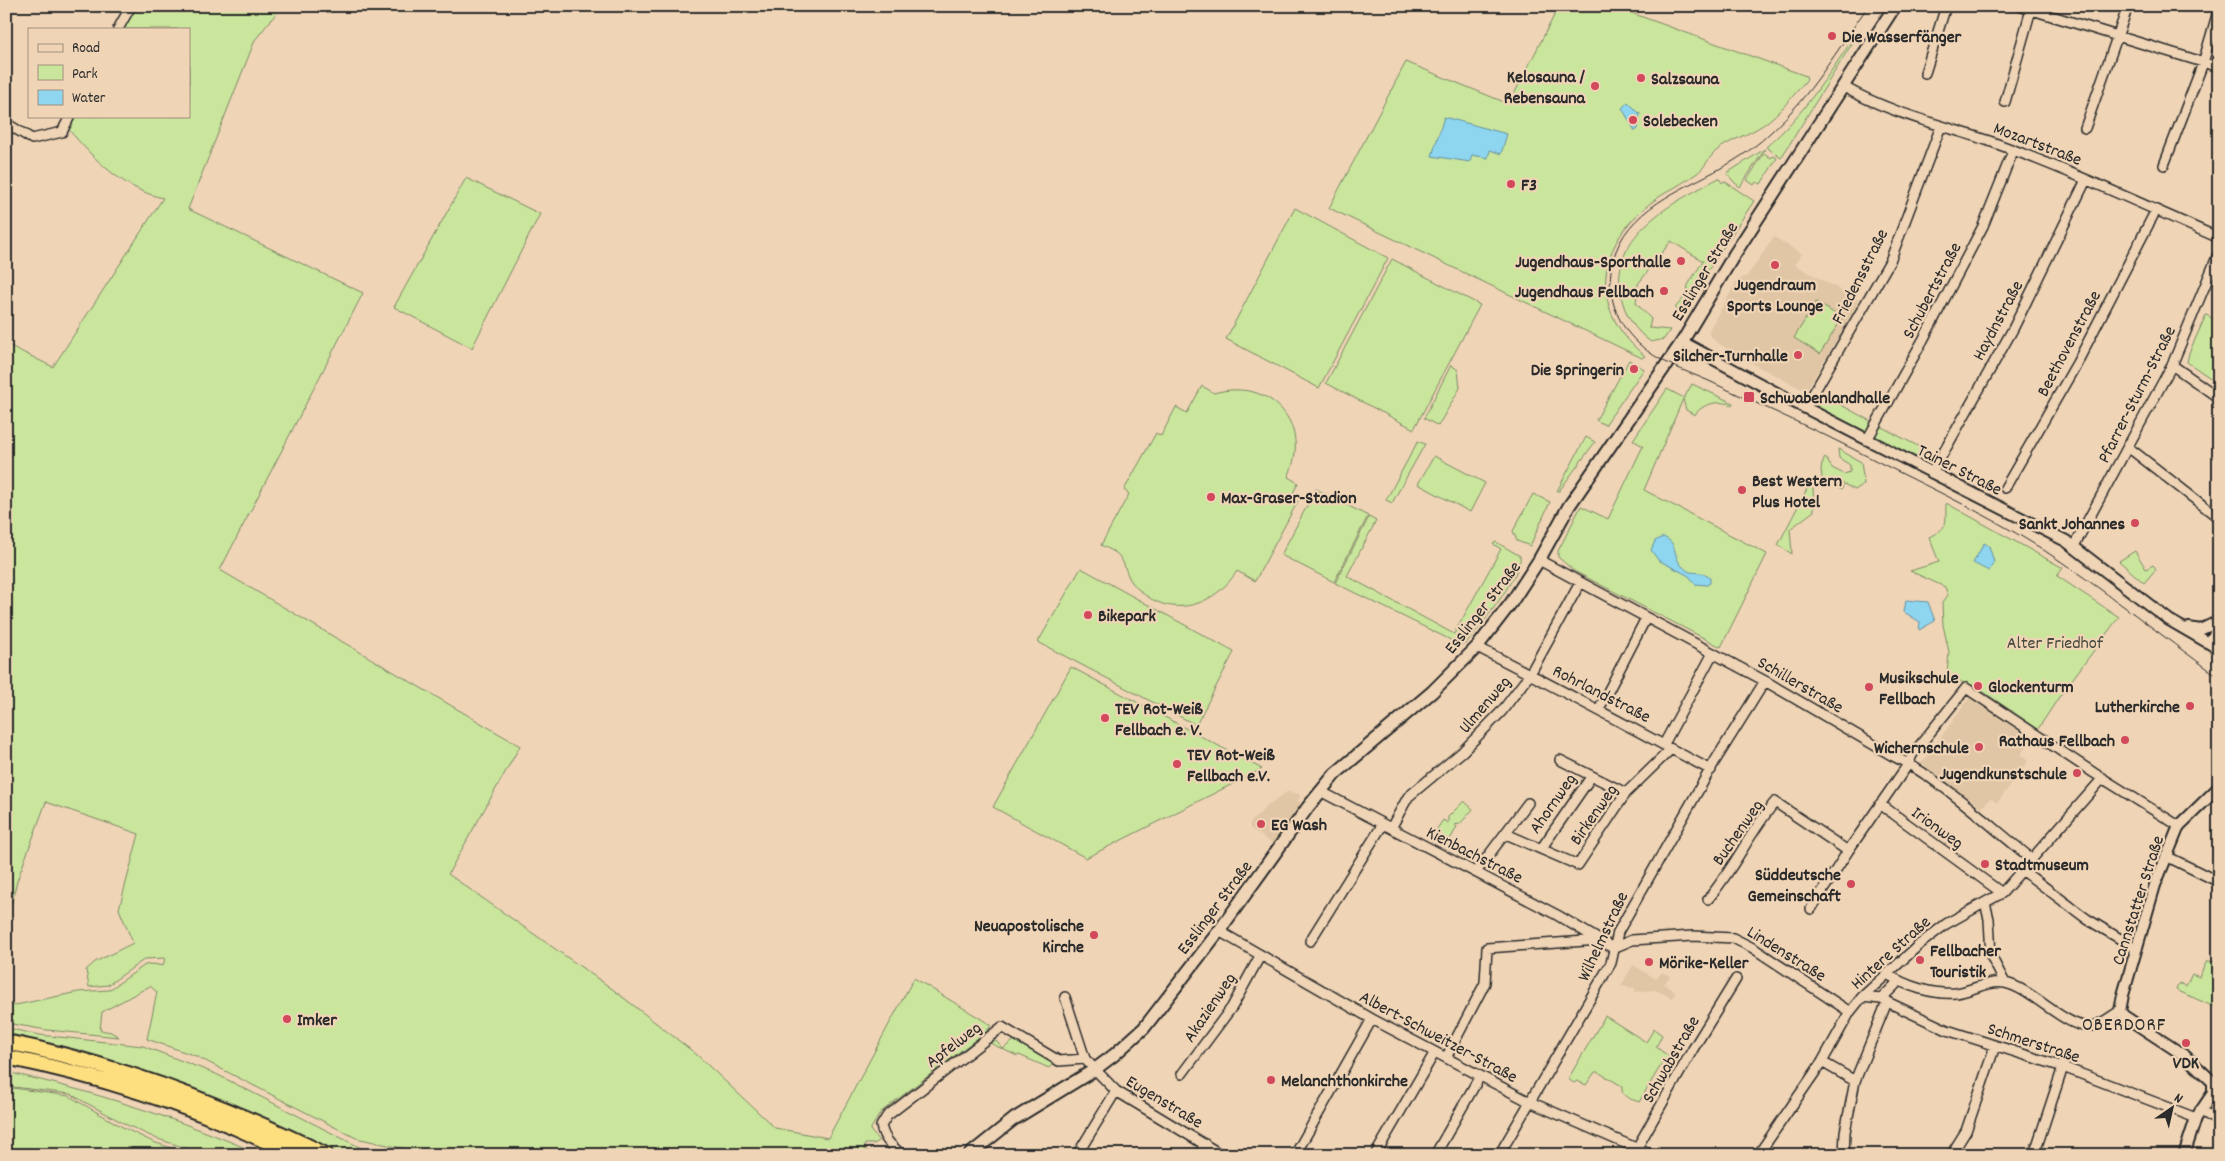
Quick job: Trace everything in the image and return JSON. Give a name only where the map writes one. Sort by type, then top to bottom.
[{"type":"highway","points":[[6,1042],[76,1058],[166,1087],[245,1117],[326,1155]]},
{"type":"highway","points":[[6,1057],[114,1085],[173,1103],[295,1155]]},
{"type":"main road","name":"Esslinger Straße","points":[[969,1155],[1014,1119],[1094,1070],[1144,1028],[1219,931],[1320,791],[1353,758],[1432,692],[1477,647],[1511,603],[1539,560],[1569,506],[1682,342],[1734,255],[1895,6]]},
{"type":"street","points":[[119,28],[131,6]]},
{"type":"street","points":[[1925,73],[1946,6]]},
{"type":"street","points":[[2018,6],[2031,8],[2117,37],[2219,67]]},
{"type":"street","points":[[2085,128],[2128,6]]},
{"type":"street","points":[[2006,102],[2031,8]]},
{"type":"street","points":[[2164,165],[2203,63],[2219,8]]},
{"type":"street","name":"Mozartstraße","points":[[1844,86],[1857,94],[2086,180],[2219,238]]},
{"type":"street","points":[[6,123],[32,139],[62,132],[69,118]]},
{"type":"street","name":"Friedensstraße","points":[[1805,408],[1890,261],[1941,126]]},
{"type":"street","name":"Schubertstraße","points":[[1867,440],[1938,314],[1983,226],[2013,151]]},
{"type":"street","name":"Haydnstraße","points":[[1932,473],[2012,329],[2086,180]]},
{"type":"street","name":"Beethovenstraße","points":[[2005,488],[2077,363],[2156,210]]},
{"type":"street","name":"Pfarrer-Sturm-Straße","points":[[2074,546],[2172,365],[2219,252]]},
{"type":"street","name":"Tainer Straße","points":[[1682,342],[1805,408],[2074,546],[2179,626],[2215,646]]},
{"type":"street","points":[[2172,365],[2219,398]]},
{"type":"street","points":[[2128,448],[2219,518]]},
{"type":"street","name":"Schillerstraße","points":[[1539,560],[1765,681],[1893,756],[1909,763],[1945,789],[2032,859]]},
{"type":"street","name":"Ulmenweg","points":[[1310,941],[1408,797],[1484,731],[1530,674],[1580,583]]},
{"type":"street","points":[[1599,709],[1646,618]]},
{"type":"street","points":[[2179,626],[2200,630],[2219,621]]},
{"type":"street","points":[[2215,646],[2212,638],[2219,627]]},
{"type":"street","name":"Rohrlandstraße","points":[[1477,647],[1559,691],[1599,709],[1710,770]]},
{"type":"street","name":"Birkenweg","points":[[1506,834],[1578,866],[1626,794],[1667,746],[1713,653]]},
{"type":"street","name":"Wilhelmstraße","points":[[1499,1155],[1611,962],[1618,932],[1710,770],[1765,681]]},
{"type":"street","points":[[1811,909],[1848,851],[1909,763],[1912,755],[1966,688],[2179,826]]},
{"type":"street","points":[[1560,760],[1626,794]]},
{"type":"street","name":"Ahornweg","points":[[1541,849],[1591,777]]},
{"type":"street","name":"Hintere Straße","points":[[1758,1155],[1822,1062],[1850,1012],[1862,997],[1920,944],[1946,924],[2002,893],[2103,778]]},
{"type":"street","name":"Cannstatter Straße","points":[[2120,1011],[2166,856],[2179,826],[2219,787]]},
{"type":"street","name":"Kienbachstraße","points":[[1320,791],[1476,872],[1614,948]]},
{"type":"street","name":"Buchenweg","points":[[1708,899],[1719,887],[1760,820],[1775,802],[1848,851]]},
{"type":"street","points":[[1476,872],[1528,804]]},
{"type":"street","name":"Irionweg","points":[[1880,804],[2002,893]]},
{"type":"street","points":[[2166,856],[2219,882]]},
{"type":"street","points":[[2022,870],[2087,919],[2137,949]]},
{"type":"street","points":[[1984,903],[1989,920],[1991,956],[2005,983]]},
{"type":"street","name":"Albert-Schweitzer-Straße","points":[[1219,931],[1372,1019],[1530,1102],[1635,1151],[1652,1155]]},
{"type":"street","name":"Lindenstraße","points":[[1614,948],[1632,940],[1693,936],[1725,937],[1744,943],[1850,1012]]},
{"type":"street","points":[[1446,1058],[1485,983],[1487,948],[1600,940]]},
{"type":"street","name":"Akazienweg","points":[[1182,1074],[1232,1007],[1260,956]]},
{"type":"street","points":[[1887,974],[1898,982],[1924,990],[1956,993],[1984,985],[2005,983],[2026,992],[2079,1026],[2091,1026],[2103,1022],[2120,1011],[2124,1016],[2185,1056],[2208,1076],[2216,1088],[2198,1114],[2184,1155]]},
{"type":"street","name":"Schwabstraße","points":[[1635,1151],[1736,979]]},
{"type":"street","name":"Hintere Straße","points":[[1884,1001],[1898,982]]},
{"type":"street","points":[[1065,997],[1084,1059],[1094,1070]]},
{"type":"street","name":"Schmerstraße","points":[[1862,997],[1884,1001],[1948,1030],[2063,1067],[2219,1122]]},
{"type":"street","points":[[1844,1155],[1845,1132],[1855,1081],[1884,1001]]},
{"type":"street","points":[[1295,1155],[1372,1019]]},
{"type":"street","name":"Apfelweg","points":[[902,1155],[883,1135],[881,1126],[887,1116],[1002,1027],[1059,1062],[1084,1059]]},
{"type":"street","points":[[1951,1155],[1966,1131],[1995,1046]]},
{"type":"street","points":[[1376,1155],[1435,1052]]},
{"type":"street","points":[[1822,1062],[1855,1081]]},
{"type":"street","points":[[2034,1155],[2063,1067]]},
{"type":"street","name":"Eugenstraße","points":[[1094,1070],[1116,1091],[1222,1155]]},
{"type":"street","points":[[1435,1155],[1480,1076]]},
{"type":"street","points":[[1077,1155],[1116,1091]]},
{"type":"street","points":[[1199,1155],[1204,1144]]},
{"type":"shaded area","points":[[1774,237],[1802,254],[1795,265],[1860,301],[1806,391],[1741,358],[1715,341],[1709,334],[1709,330],[1737,281],[1748,275]]},
{"type":"shaded area","name":"Wichernschule","points":[[1971,696],[2031,740],[2020,755],[2028,761],[1997,803],[1990,798],[1982,808],[1921,764]]},
{"type":"shaded area","points":[[1287,792],[1300,795],[1298,801],[1301,803],[1273,844],[1250,828],[1250,823],[1268,805]]},
{"type":"shaded area","points":[[1633,965],[1656,979],[1662,972],[1670,976],[1664,984],[1676,992],[1672,998],[1655,990],[1635,992],[1635,988],[1621,986]]},
{"type":"green space","points":[[134,6],[282,6],[255,40],[188,209],[363,293],[220,570],[520,746],[448,874],[611,988],[696,1054],[775,1128],[828,1138],[914,978],[991,1025],[988,1030],[881,1112],[870,1130],[879,1141],[874,1144],[865,1144],[864,1150],[881,1155],[415,1155],[415,1151],[356,1138],[196,1056],[147,1039],[157,992],[150,986],[102,1012],[100,1030],[111,1032],[119,1037],[47,1030],[6,1023],[6,1007],[78,992],[109,990],[145,965],[163,966],[165,958],[145,959],[108,985],[89,987],[86,970],[95,962],[133,943],[119,909],[139,834],[46,802],[17,881],[6,927],[6,344],[53,367],[163,198],[135,188],[111,172],[89,152],[69,130],[75,118],[190,118],[190,28],[122,28]]},
{"type":"green space","name":"F3","points":[[1559,6],[1612,6],[1806,76],[1807,79],[1786,104],[1769,120],[1757,129],[1716,151],[1699,172],[1651,203],[1622,232],[1612,251],[1607,269],[1606,288],[1609,306],[1617,324],[1629,341],[1645,356],[1642,358],[1329,208],[1406,62],[1509,104]]},
{"type":"green space","points":[[1855,36],[1781,158],[1766,147],[1803,109]]},
{"type":"green space","points":[[1765,149],[1740,187],[1727,173]]},
{"type":"green space","points":[[1764,153],[1771,158],[1773,156],[1777,158],[1761,184],[1756,182],[1754,185],[1747,180]]},
{"type":"green space","points":[[466,178],[540,214],[472,348],[394,307]]},
{"type":"green space","points":[[1719,178],[1722,183],[1724,181],[1754,201],[1679,314],[1675,308],[1687,294],[1688,285],[1703,261],[1671,241],[1638,284],[1636,303],[1651,319],[1649,328],[1670,330],[1664,339],[1651,342],[1631,322],[1625,309],[1621,295],[1620,273],[1625,254],[1635,237],[1648,223],[1683,198]]},
{"type":"green space","points":[[1295,208],[1388,258],[1319,388],[1226,339]]},
{"type":"green space","points":[[1392,259],[1480,305],[1414,429],[1326,383]]},
{"type":"green space","points":[[1816,302],[1842,318],[1820,354],[1794,338]]},
{"type":"green space","points":[[2206,315],[2219,321],[2219,384],[2187,362],[2189,353]]},
{"type":"green space","points":[[1629,360],[1644,369],[1605,425],[1596,420]]},
{"type":"green space","points":[[1451,365],[1458,370],[1460,388],[1438,426],[1424,418]]},
{"type":"green space","points":[[1692,384],[1733,403],[1732,405],[1717,403],[1707,405],[1695,415],[1686,410],[1683,399],[1644,490],[1767,554],[1721,647],[1574,571],[1558,557],[1558,551],[1581,506],[1608,519],[1643,446],[1633,440],[1667,389],[1684,398]]},
{"type":"green space","name":"Max-Graser-Stadion","points":[[1202,386],[1214,393],[1234,390],[1253,392],[1269,399],[1281,409],[1290,423],[1295,439],[1294,458],[1288,477],[1298,483],[1292,495],[1299,499],[1255,581],[1237,571],[1216,593],[1204,601],[1176,606],[1162,604],[1149,598],[1136,587],[1132,583],[1119,555],[1101,545],[1129,494],[1124,490],[1156,433],[1161,436],[1176,407],[1187,413]]},
{"type":"green space","points":[[1823,395],[1874,423],[1864,433],[1816,408]]},
{"type":"green space","points":[[1878,425],[1931,453],[1925,464],[1871,436]]},
{"type":"green space","points":[[1586,437],[1595,442],[1559,491],[1557,491]]},
{"type":"green space","points":[[1418,441],[1425,444],[1392,503],[1386,500]]},
{"type":"green space","points":[[1838,449],[1861,462],[1864,484],[1855,490],[1836,480],[1835,482],[1843,486],[1842,489],[1822,479],[1821,468],[1825,457],[1832,468],[1844,474],[1850,472],[1850,465],[1839,458]]},
{"type":"green space","points":[[1434,456],[1485,483],[1470,512],[1418,484]]},
{"type":"green space","points":[[1809,485],[1813,487],[1814,511],[1790,529],[1792,554],[1778,545]]},
{"type":"green space","points":[[1316,489],[1368,516],[1334,582],[1281,555]]},
{"type":"green space","points":[[1533,494],[1550,502],[1530,546],[1517,541],[1513,531]]},
{"type":"green space","name":"Alter Friedhof","points":[[1946,503],[2063,568],[2057,576],[2119,617],[2059,697],[2038,729],[1975,686],[1967,685],[1947,674],[1949,652],[1943,625],[1942,603],[1948,595],[1945,587],[1910,571],[1939,562],[1929,537],[1940,530],[1945,524]]},
{"type":"green space","points":[[1369,517],[1376,521],[1347,576],[1454,634],[1501,549],[1493,544],[1496,542],[1520,556],[1515,575],[1508,587],[1489,615],[1465,644],[1459,644],[1335,583]]},
{"type":"green space","points":[[2135,551],[2146,569],[2153,565],[2156,569],[2144,583],[2119,561]]},
{"type":"green space","points":[[1081,568],[1234,652],[1196,725],[1038,642]]},
{"type":"green space","name":"TEV Rot-Weiß Fellbach e. V.","points":[[1071,667],[1262,769],[1086,858],[993,807]]},
{"type":"green space","points":[[1464,801],[1473,809],[1460,824],[1454,825],[1457,827],[1448,843],[1433,835],[1443,820],[1448,823],[1448,817]]},
{"type":"green space","points":[[2207,961],[2219,962],[2219,1009],[2176,990],[2179,983],[2186,986],[2192,974],[2199,977]]},
{"type":"green space","points":[[1605,1016],[1646,1042],[1654,1029],[1662,1035],[1656,1047],[1674,1060],[1671,1063],[1664,1060],[1639,1102],[1624,1095],[1622,1086],[1598,1072],[1595,1072],[1586,1085],[1577,1081],[1574,1083],[1568,1079]]},
{"type":"green space","points":[[6,1028],[40,1035],[143,1046],[216,1074],[369,1152],[380,1155],[341,1155],[248,1110],[167,1079],[79,1050],[6,1033]]},
{"type":"green space","points":[[1017,1038],[1054,1062],[1049,1068],[1019,1055],[1017,1056],[986,1041],[996,1041],[1003,1049]]},
{"type":"green space","points":[[6,1072],[38,1079],[136,1107],[261,1155],[207,1155],[155,1138],[70,1094],[6,1086]]},
{"type":"green space","points":[[6,1087],[69,1096],[126,1129],[153,1142],[193,1155],[6,1155]]},
{"type":"water","name":"Solebecken","points":[[1628,102],[1640,114],[1638,129],[1635,131],[1622,108]]},
{"type":"water","points":[[1444,117],[1507,134],[1501,154],[1490,150],[1488,158],[1472,155],[1470,162],[1432,156]]},
{"type":"water","points":[[1663,537],[1671,542],[1678,560],[1686,570],[1707,576],[1710,578],[1710,583],[1707,585],[1695,584],[1689,576],[1658,560],[1651,550],[1655,541]]},
{"type":"water","points":[[1984,543],[1989,546],[1994,562],[1989,571],[1973,563]]},
{"type":"water","points":[[1906,600],[1928,602],[1935,621],[1919,630],[1920,622],[1904,612]]},
{"type":"tram line","points":[[1868,6],[1811,88],[1785,118],[1766,136],[1736,160],[1665,198],[1636,221],[1624,235],[1616,251],[1610,276],[1613,301],[1617,313],[1630,335],[1663,361],[1835,440],[2017,533],[2085,578],[2219,677]]},
{"type":"place","name":"Die Wasserfänger","points":[[1832,36]]},
{"type":"place","name":"Salzsauna","points":[[1641,78]]},
{"type":"place","name":"Kelosauna / Rebensauna","points":[[1595,86]]},
{"type":"place","name":"Solebecken","points":[[1633,120]]},
{"type":"place","name":"F3","points":[[1511,184]]},
{"type":"place","name":"Jugendhaus-Sporthalle","points":[[1681,261]]},
{"type":"place","name":"Jugendraum Sports Lounge","points":[[1775,265]]},
{"type":"place","name":"Jugendhaus Fellbach","points":[[1664,291]]},
{"type":"place","name":"Silcher-Turnhalle","points":[[1798,355]]},
{"type":"place","name":"Die Springerin","points":[[1634,369]]},
{"type":"place","name":"Schwabenlandhalle","points":[[1749,397]]},
{"type":"place","name":"Best Western Plus Hotel","points":[[1742,490]]},
{"type":"place","name":"Max-Graser-Stadion","points":[[1211,497]]},
{"type":"place","name":"Sankt Johannes","points":[[2135,523]]},
{"type":"place","name":"Bikepark","points":[[1088,615]]},
{"type":"place","name":"Glockenturm","points":[[1978,686]]},
{"type":"place","name":"Musikschule Fellbach","points":[[1869,687]]},
{"type":"place","name":"Lutherkirche","points":[[2190,706]]},
{"type":"place","name":"TEV Rot-Weiß Fellbach e. V.","points":[[1105,718]]},
{"type":"place","name":"Rathaus Fellbach","points":[[2125,740]]},
{"type":"place","name":"Wichernschule","points":[[1979,747]]},
{"type":"place","name":"TEV Rot-Weiß Fellbach e.V.","points":[[1177,764]]},
{"type":"place","name":"Jugendkunstschule","points":[[2077,773]]},
{"type":"place","name":"EG Wash","points":[[1261,824]]},
{"type":"place","name":"Stadtmuseum","points":[[1985,864]]},
{"type":"place","name":"Süddeutsche Gemeinschaft","points":[[1851,884]]},
{"type":"place","name":"Neuapostolische Kirche","points":[[1094,935]]},
{"type":"place","name":"Fellbacher Touristik","points":[[1920,960]]},
{"type":"place","name":"Mörike-Keller","points":[[1649,962]]},
{"type":"place","name":"Imker","points":[[287,1019]]},
{"type":"place","name":"VDK","points":[[2186,1043]]},
{"type":"place","name":"Melanchthonkirche","points":[[1271,1080]]},
{"type":"district","name":"OBERDORF","points":[[2124,1023]]}]
